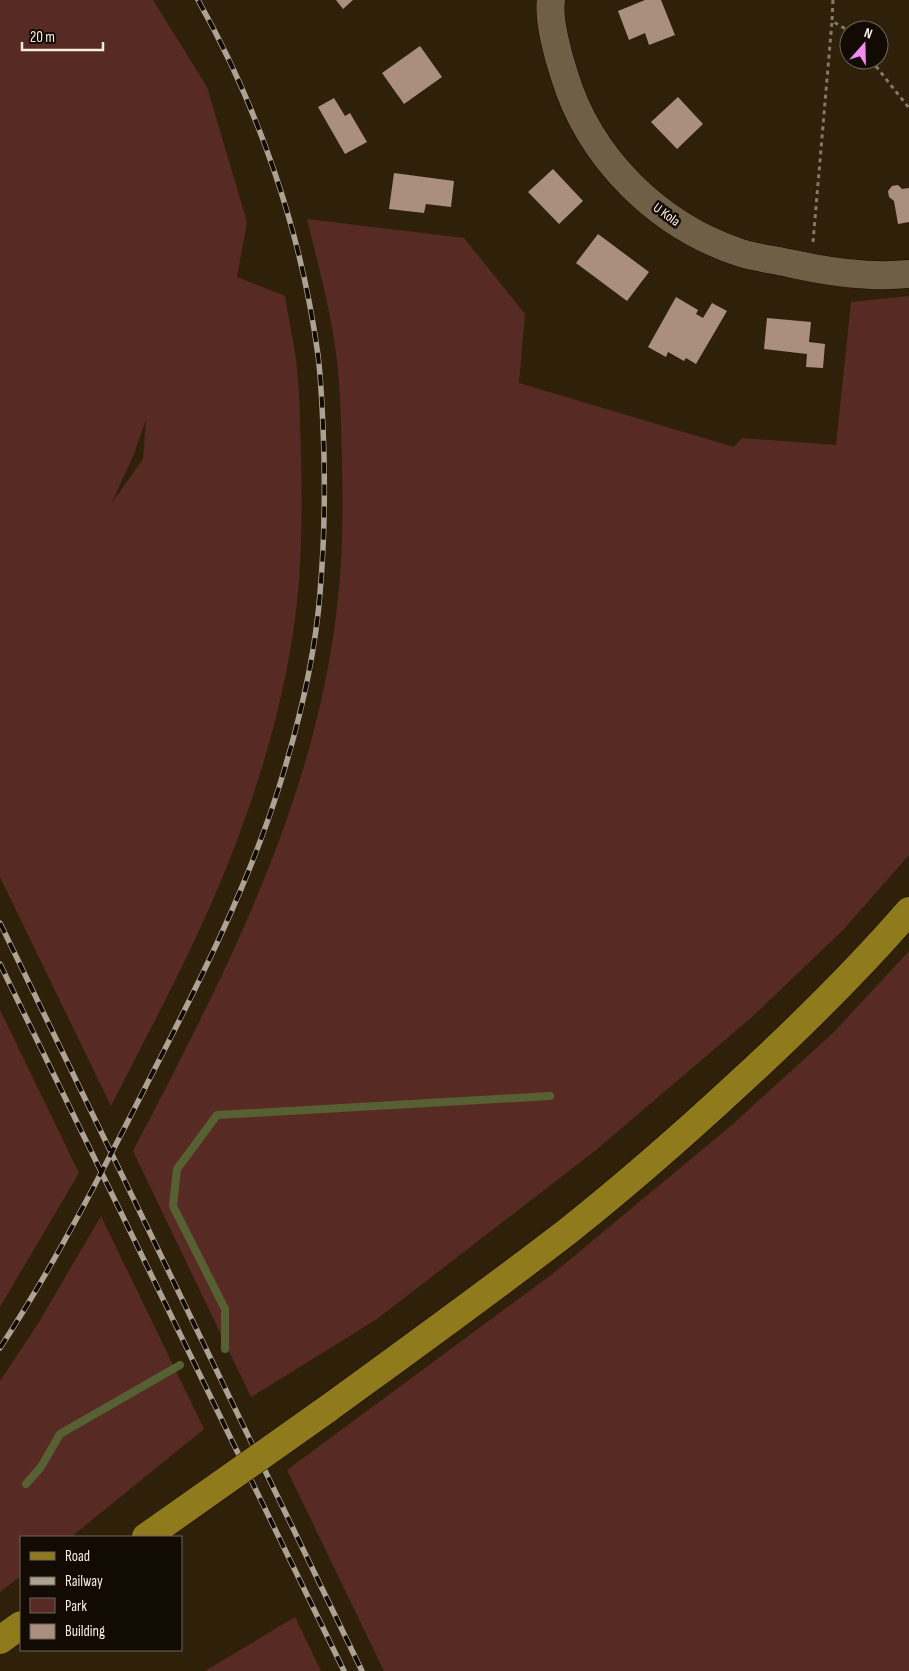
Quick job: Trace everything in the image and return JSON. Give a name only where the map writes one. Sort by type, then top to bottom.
[{"type":"main road","points":[[147,1536],[326,1410],[463,1310],[547,1247],[663,1153],[807,1020],[879,946],[909,911]]},
{"type":"main road","points":[[0,1640],[20,1626]]},
{"type":"street","name":"U Kola","points":[[551,0],[556,49],[570,93],[587,129],[619,174],[667,217],[707,239],[742,253],[811,268],[861,274],[909,274]]},
{"type":"path","points":[[811,268],[833,0]]},
{"type":"path","points":[[832,21],[839,26]]},
{"type":"path","points":[[879,70],[909,108]]},
{"type":"green space","points":[[0,0],[153,0],[207,87],[247,222],[237,277],[285,296],[296,359],[298,383],[302,508],[301,542],[298,593],[288,661],[273,729],[253,796],[229,861],[202,923],[173,985],[111,1106],[0,877]],"holes":[[[146,419],[143,459],[111,504],[134,454]]]},
{"type":"green space","points":[[307,219],[464,238],[525,314],[519,383],[734,447],[742,438],[836,445],[851,302],[909,296],[909,855],[844,929],[752,1017],[596,1150],[377,1319],[251,1397],[133,1151],[215,989],[263,882],[303,771],[330,657],[340,581],[342,547],[340,394],[338,367],[330,319]]},
{"type":"green space","points":[[909,951],[909,1671],[384,1671],[287,1470],[555,1272],[733,1124],[834,1032]]},
{"type":"green space","points":[[0,1010],[79,1173],[0,1307]]},
{"type":"green space","points":[[101,1216],[204,1429],[72,1536],[20,1536],[20,1577],[0,1592],[0,1381],[39,1322]]},
{"type":"green space","points":[[295,1617],[321,1671],[205,1671]]},
{"type":"building","points":[[336,0],[353,0],[343,9]]},
{"type":"building","points":[[645,0],[661,0],[675,35],[649,45],[645,33],[629,40],[618,11]]},
{"type":"building","points":[[420,46],[442,77],[404,104],[382,73]]},
{"type":"building","points":[[678,97],[703,124],[677,149],[651,122]]},
{"type":"building","points":[[334,98],[345,116],[350,113],[367,142],[345,154],[318,107]]},
{"type":"building","points":[[553,169],[583,201],[559,224],[528,192]]},
{"type":"building","points":[[394,173],[454,181],[451,207],[426,204],[424,213],[389,209]]},
{"type":"building","points":[[898,185],[902,189],[909,188],[909,222],[898,224],[894,201],[889,197],[888,191],[892,186]]},
{"type":"building","points":[[598,234],[649,272],[627,301],[576,263]]},
{"type":"building","points":[[676,297],[698,310],[696,314],[703,318],[712,303],[727,311],[696,364],[686,358],[684,361],[668,352],[666,357],[648,347]]},
{"type":"building","points":[[767,318],[811,322],[809,342],[825,344],[823,368],[806,367],[807,354],[764,349]]},
{"type":"waterway","points":[[225,1349],[225,1309],[173,1206],[177,1169],[217,1115],[550,1096]]},
{"type":"waterway","points":[[26,1484],[41,1467],[60,1434],[180,1365]]},
{"type":"railway","points":[[0,1348],[41,1282],[98,1180],[222,933],[267,822],[294,738],[310,666],[318,617],[324,525],[323,418],[318,355],[310,309],[289,217],[274,172],[240,84],[198,0]]},
{"type":"railway","points":[[0,923],[362,1671]]},
{"type":"railway","points":[[0,964],[344,1671]]}]
